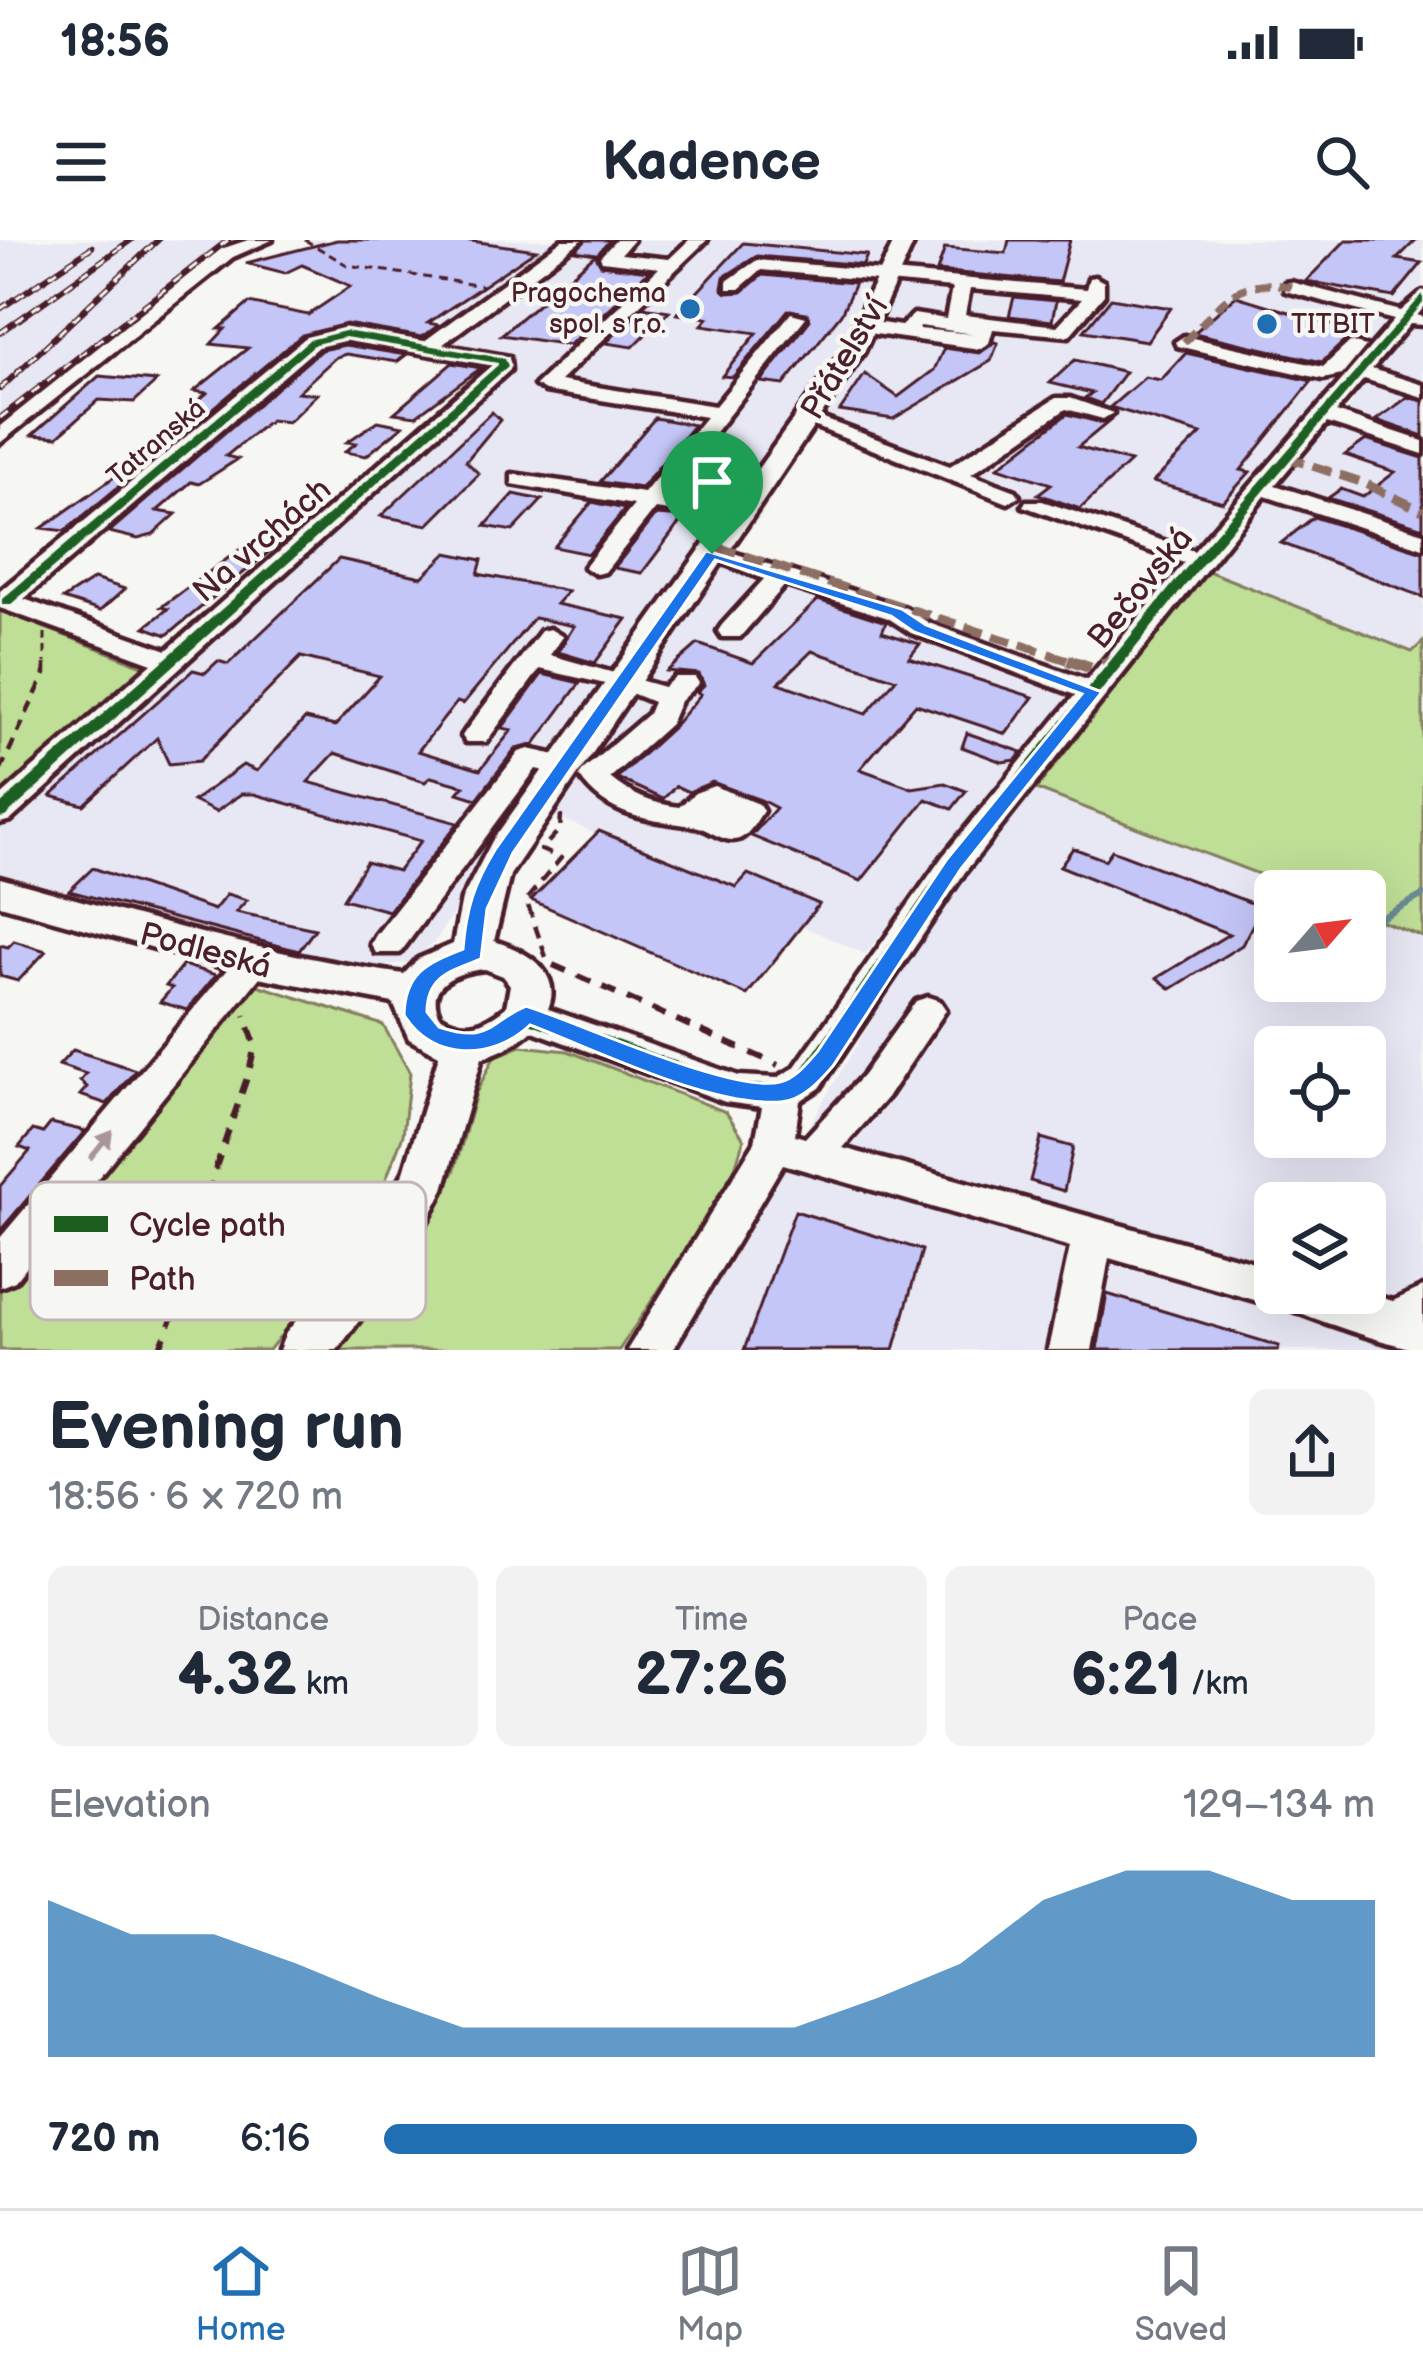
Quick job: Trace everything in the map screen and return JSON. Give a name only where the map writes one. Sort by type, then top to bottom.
[{"type":"main road","name":"Přátelství","points":[[473,954],[477,909],[485,884],[868,327],[905,240]]},
{"type":"main road","name":"Podleská","points":[[0,891],[240,976],[416,991]]},
{"type":"main road","points":[[473,954],[502,956],[525,970],[534,990],[526,1015],[507,1033],[464,1043],[444,1040],[421,1025],[413,1003],[416,991],[432,970],[473,954]]},
{"type":"main road","points":[[423,1182],[464,1043]]},
{"type":"main road","points":[[305,1350],[329,1320]]},
{"type":"street","points":[[0,436],[227,253],[264,240]]},
{"type":"street","points":[[429,346],[574,240]]},
{"type":"street","points":[[625,240],[608,256],[672,266]]},
{"type":"street","points":[[697,240],[545,385],[719,413]]},
{"type":"street","points":[[733,286],[758,265],[962,283],[1000,287],[1095,286],[1062,332],[955,319],[962,283]]},
{"type":"street","points":[[990,323],[1000,287]]},
{"type":"street","points":[[1291,287],[1404,318]]},
{"type":"street","name":"Bečovská","points":[[785,1078],[808,1078],[825,1059],[954,864],[1199,560],[1423,297]]},
{"type":"street","points":[[596,567],[797,317]]},
{"type":"street","points":[[1184,342],[1330,373],[1404,318]]},
{"type":"street","points":[[868,327],[907,333]]},
{"type":"street","name":"Tatranská","points":[[12,604],[311,342],[345,334],[429,346]]},
{"type":"street","name":"Na vrchách","points":[[0,813],[503,366],[496,357],[429,346]]},
{"type":"street","points":[[1358,371],[1423,391]]},
{"type":"street","points":[[950,474],[970,466],[1063,402],[1103,413]]},
{"type":"street","points":[[1320,414],[1423,448]]},
{"type":"street","points":[[806,419],[1008,496]]},
{"type":"street","points":[[520,479],[739,516]]},
{"type":"street","points":[[1260,487],[1423,541]]},
{"type":"street","points":[[1034,506],[1199,560]]},
{"type":"street","points":[[712,554],[896,613],[920,628],[1093,692]]},
{"type":"street","points":[[731,631],[781,575]]},
{"type":"street","points":[[12,604],[168,660]]},
{"type":"street","points":[[476,736],[541,648],[623,680],[677,690],[660,718],[593,776],[606,792],[672,818],[691,813]]},
{"type":"street","points":[[388,944],[529,758],[564,765]]},
{"type":"street","points":[[71,1182],[240,976]]},
{"type":"street","points":[[649,1350],[793,1151],[876,1085],[928,1010]]},
{"type":"street","points":[[526,1015],[721,1087],[785,1078],[793,1151]]},
{"type":"street","points":[[793,1151],[1093,1236],[1145,1241],[1254,1280]]},
{"type":"street","points":[[0,1268],[30,1232]]},
{"type":"street","points":[[1070,1350],[1093,1236]]},
{"type":"street","points":[[1382,1314],[1414,1322]]},
{"type":"path","points":[[305,240],[347,265],[503,289]]},
{"type":"path","points":[[0,771],[45,674],[45,623],[12,604]]},
{"type":"path","points":[[562,805],[557,814],[563,823],[541,850],[561,858],[526,900],[548,962],[764,1062],[785,1078]]},
{"type":"path","points":[[216,1182],[255,1045],[240,976]]},
{"type":"path","points":[[159,1350],[171,1320]]},
{"type":"shaded area","points":[[0,240],[238,240],[0,427]]},
{"type":"shaded area","points":[[309,240],[891,240],[855,322],[516,813],[434,943],[409,962],[373,968],[247,941],[0,873],[0,828],[517,361],[444,346],[464,328],[445,325]]},
{"type":"shaded area","points":[[914,240],[1423,240],[1423,285],[1187,556],[1169,560],[1018,510],[992,494],[816,428],[877,330]]},
{"type":"shaded area","points":[[1423,310],[1423,642],[1413,653],[1208,571],[1271,486],[1343,417],[1375,366]]},
{"type":"shaded area","points":[[728,555],[1090,675],[865,954],[549,813]]},
{"type":"shaded area","points":[[1036,789],[1254,872],[1254,1002],[1386,1002],[1386,923],[1423,937],[1423,1350],[675,1350],[935,914]]},
{"type":"green space","points":[[1208,571],[1412,652],[1423,642],[1423,937],[1386,923],[1386,870],[1254,872],[1036,789]]},
{"type":"green space","points":[[0,610],[146,667],[0,797]]},
{"type":"green space","points":[[248,982],[383,1025],[410,1073],[403,1135],[385,1182],[86,1182]]},
{"type":"green space","points":[[521,1046],[568,1051],[726,1112],[744,1139],[730,1183],[619,1350],[331,1350],[356,1320],[426,1320],[426,1221],[454,1172],[476,1093],[494,1057]]},
{"type":"green space","points":[[30,1251],[30,1320],[294,1320],[269,1350],[0,1350],[0,1288]]},
{"type":"building","points":[[337,240],[464,240],[536,250],[428,323],[439,325],[422,337],[346,324],[302,335],[65,531],[42,528],[158,446],[148,444],[207,393],[194,391],[248,348],[211,344],[225,329],[219,329],[249,303],[308,315],[351,286],[302,265],[285,273],[246,263]]},
{"type":"building","points":[[586,240],[610,240],[596,256],[601,265],[649,271],[569,345],[501,335],[596,254],[575,251]]},
{"type":"building","points":[[1009,240],[1070,240],[1059,282],[937,271],[945,248],[1006,253]]},
{"type":"building","points":[[1346,240],[1416,240],[1397,259],[1422,263],[1394,297],[1306,281]]},
{"type":"building","points":[[743,243],[867,255],[863,265],[757,256],[724,277],[722,289],[727,293],[742,292],[762,275],[855,283],[841,314],[784,385],[761,382],[810,320],[807,313],[788,310],[733,377],[722,376],[757,333],[702,325],[708,318],[677,314]]},
{"type":"building","name":"TITBIT","points":[[1236,296],[1342,328],[1355,338],[1347,339],[1322,362],[1194,333]]},
{"type":"building","points":[[1014,297],[1056,301],[1052,321],[1009,316]]},
{"type":"building","points":[[1111,298],[1171,308],[1147,341],[1084,331]]},
{"type":"building","points":[[643,307],[669,311],[633,347],[606,343]]},
{"type":"building","points":[[998,343],[991,361],[893,419],[840,411],[865,374],[898,397],[934,370],[944,348],[979,353]]},
{"type":"building","points":[[345,345],[406,355],[397,362],[346,354],[336,357],[298,392],[317,394],[288,422],[270,420],[226,456],[238,459],[199,484],[191,482],[157,511],[176,514],[153,535],[138,539],[109,532],[321,350]]},
{"type":"building","points":[[1186,353],[1312,381],[1241,470],[1250,472],[1223,502],[1153,482],[1201,434],[1110,407],[1145,377],[1161,380]]},
{"type":"building","points":[[1075,360],[1125,372],[1101,404],[1085,398],[1092,393],[1050,383]]},
{"type":"building","points":[[452,363],[481,368],[416,416],[394,413]]},
{"type":"building","points":[[99,376],[157,381],[134,402],[99,400],[57,437],[32,435]]},
{"type":"building","points":[[1408,397],[1423,401],[1423,436],[1376,420]]},
{"type":"building","points":[[492,412],[500,420],[466,461],[479,474],[428,525],[381,516]]},
{"type":"building","points":[[1067,414],[1102,423],[1112,419],[1078,447],[1130,462],[1080,509],[1038,494],[1051,484],[998,467]]},
{"type":"building","points":[[655,418],[694,425],[641,488],[600,482]]},
{"type":"building","points":[[378,421],[403,426],[366,456],[345,452],[356,443],[347,442]]},
{"type":"building","points":[[1366,440],[1423,458],[1423,528],[1328,498],[1341,489],[1363,497],[1395,472],[1345,455]]},
{"type":"building","points":[[514,494],[542,500],[513,531],[485,526]]},
{"type":"building","points":[[592,502],[625,509],[589,554],[554,547]]},
{"type":"building","points":[[656,515],[684,517],[642,573],[614,568]]},
{"type":"building","points":[[1314,517],[1423,552],[1423,597],[1281,543]]},
{"type":"building","points":[[271,527],[296,530],[167,635],[145,627],[168,609],[161,607]]},
{"type":"building","points":[[447,553],[482,560],[478,574],[568,591],[556,604],[627,619],[595,663],[558,652],[574,626],[534,618],[463,704],[457,702],[418,751],[480,770],[512,730],[502,728],[542,674],[580,683],[534,745],[515,749],[477,799],[458,793],[464,786],[431,777],[425,782],[335,753],[308,782],[458,823],[389,911],[343,899],[366,862],[398,871],[421,841],[254,794],[241,794],[216,812],[193,801],[243,765],[257,771],[305,719],[335,726],[380,676],[301,657],[199,761],[169,764],[157,738],[84,805],[51,796],[193,670],[205,673],[218,661],[228,664],[339,559],[422,577]]},
{"type":"building","points":[[94,579],[125,589],[100,611],[63,599]]},
{"type":"building","points":[[818,600],[886,622],[882,632],[920,644],[909,658],[1033,697],[1006,734],[916,704],[860,769],[912,788],[945,783],[966,791],[952,809],[926,799],[861,881],[751,836],[776,808],[761,800],[712,782],[689,792],[676,786],[663,799],[617,778],[701,694],[697,692],[704,685],[699,674],[667,671],[698,644],[753,663]],"holes":[[[812,651],[896,679],[866,714],[779,683]]]},
{"type":"building","points":[[967,733],[1022,752],[1016,760],[1002,762],[962,747]]},
{"type":"building","points":[[599,831],[736,887],[748,874],[819,904],[747,995],[531,900]]},
{"type":"building","points":[[1073,848],[1105,860],[1112,850],[1254,904],[1254,922],[1242,945],[1171,989],[1157,978],[1229,934],[1060,866]]},
{"type":"building","points":[[93,868],[214,910],[227,894],[247,900],[236,912],[315,929],[299,951],[69,891]]},
{"type":"building","points":[[14,941],[46,951],[18,981],[0,976],[0,945],[8,947]]},
{"type":"building","points":[[183,965],[216,975],[187,1010],[160,1002]]},
{"type":"building","points":[[73,1050],[136,1070],[107,1104],[80,1095],[87,1087],[80,1081],[86,1074],[59,1065]]},
{"type":"building","points":[[51,1123],[85,1131],[42,1182],[30,1182],[30,1196],[0,1231],[0,1186],[30,1151],[19,1147],[33,1130],[43,1133]]},
{"type":"building","points":[[1041,1138],[1073,1147],[1064,1191],[1030,1181]]},
{"type":"building","points":[[795,1211],[922,1250],[894,1350],[744,1350]]},
{"type":"building","points":[[1107,1294],[1279,1346],[1278,1350],[1097,1350]]},
{"type":"waterway","points":[[1386,915],[1423,895]]},
{"type":"railway","points":[[0,333],[131,240]]},
{"type":"railway","points":[[0,389],[158,240]]},
{"type":"railway","points":[[0,418],[228,240]]},
{"type":"railway","points":[[0,309],[92,247]]},
{"type":"marked path","points":[[1184,342],[1245,284],[1262,281],[1291,287]]},
{"type":"marked path","points":[[1285,457],[1364,483],[1423,511]]},
{"type":"marked path","points":[[717,547],[1092,668],[1116,660]]},
{"type":"cycle path","points":[[527,1015],[738,1091],[783,1093],[807,1078],[954,864],[1199,560],[1423,297]]},
{"type":"cycle path","points":[[0,813],[503,366],[502,361],[345,334],[312,342],[6,602]]},
{"type":"place","name":"Pragochema spol. s r.o.","points":[[690,309]]},
{"type":"place","name":"TITBIT","points":[[1267,324]]},
{"type":"route","points":[[712,554],[896,613],[920,628],[1093,692],[910,924],[825,1059],[808,1078],[783,1093],[721,1087],[526,1015],[507,1033],[492,1039],[460,1043],[431,1034],[415,1015],[413,1003],[422,980],[444,962],[473,954],[477,909],[505,850],[712,554]]}]
